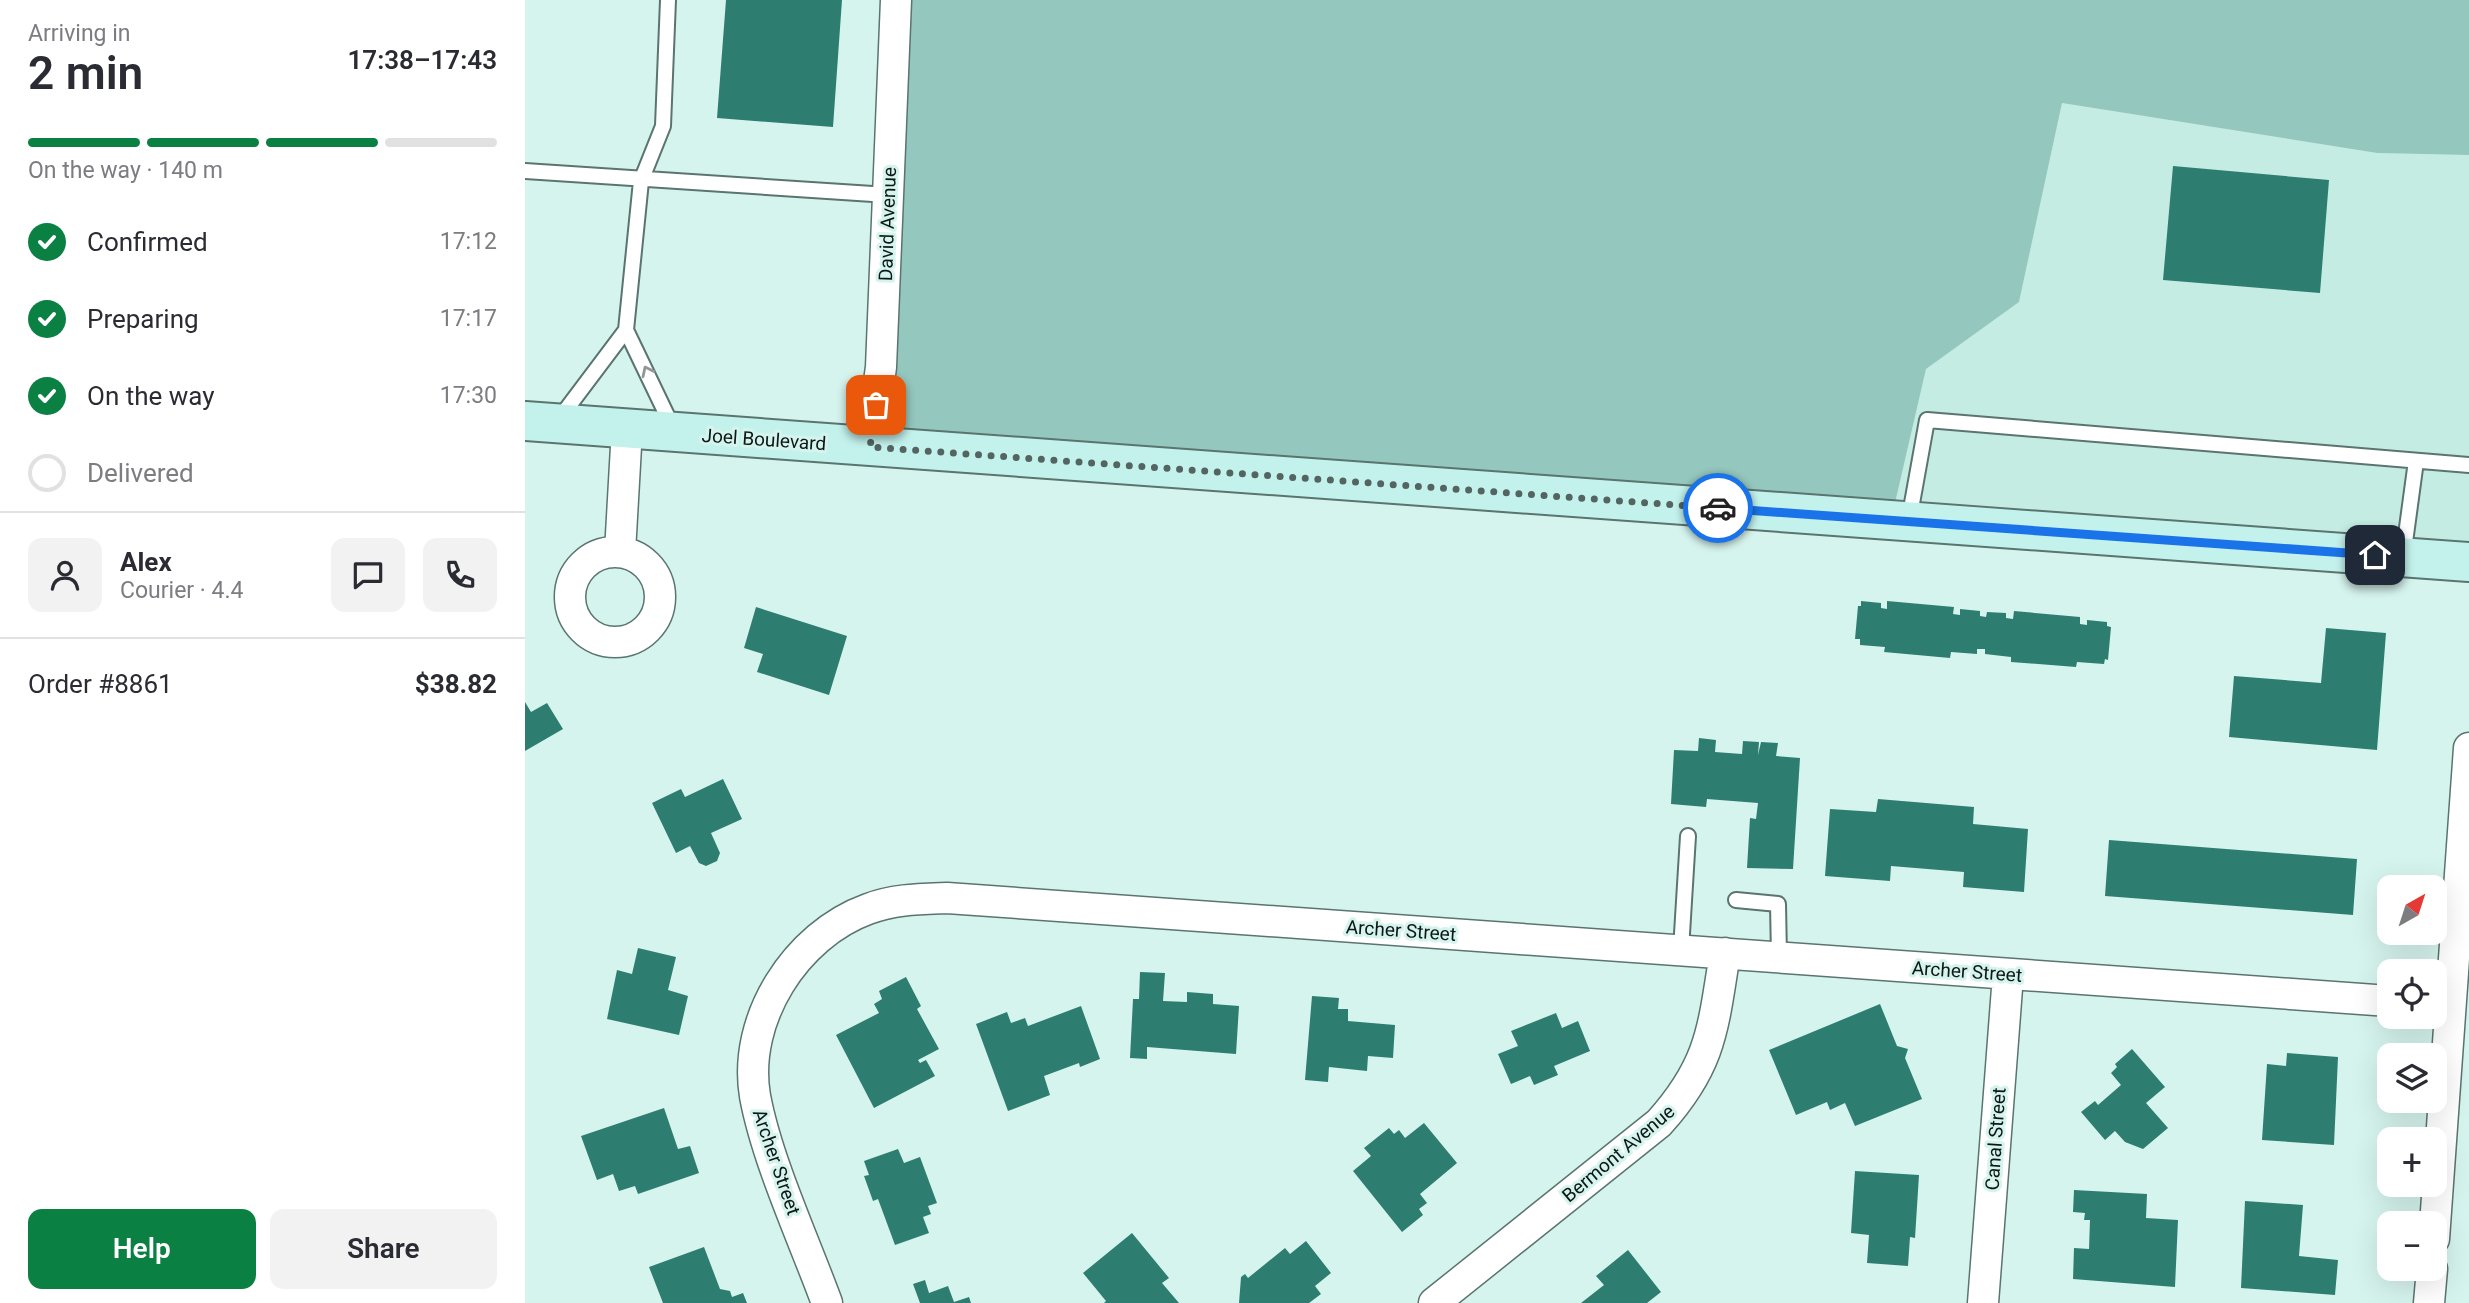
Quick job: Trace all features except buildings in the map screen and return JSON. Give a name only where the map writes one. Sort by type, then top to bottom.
[{"type":"main road","name":"Joel Boulevard","points":[[541,422],[2469,562]]},
{"type":"street","name":"David Avenue","points":[[870,447],[881,367],[896,0]]},
{"type":"street","points":[[620,551],[627,429]]},
{"type":"street","points":[[2436,1211],[2469,748]]},
{"type":"street","name":"Archer Street","points":[[827,1303],[765,1134],[755,1094],[755,1052],[766,1009],[782,978],[804,951],[832,928],[868,909],[907,899],[947,898],[2377,1000]]},
{"type":"street","name":"Bermont Avenue","points":[[1434,1303],[1659,1123],[1683,1097],[1701,1066],[1712,1031],[1725,953]]},
{"type":"street","name":"Canal Street","points":[[1983,1303],[2008,975]]},
{"type":"street","points":[[2429,1303],[2431,1281]]},
{"type":"lane","points":[[668,0],[663,126],[641,181],[626,330],[675,433]]},
{"type":"lane","points":[[525,171],[641,181],[888,195]]},
{"type":"lane","points":[[541,422],[626,330]]},
{"type":"lane","points":[[1909,522],[1927,420],[2469,465]]},
{"type":"lane","points":[[2403,557],[2416,461]]},
{"type":"lane","points":[[1681,950],[1688,836]]},
{"type":"lane","points":[[1736,900],[1778,904],[1779,957]]},
{"type":"shaded area","points":[[912,0],[2469,0],[2469,155],[2377,153],[2062,103],[2019,302],[1926,369],[1895,503],[890,431]]},
{"type":"shaded area","points":[[2062,103],[2377,153],[2469,155],[2469,544],[1895,503],[1926,369],[2019,302]]},
{"type":"way so far","points":[[876,405],[870,447],[1718,508]]},
{"type":"route","points":[[1718,508],[2375,555]]}]
